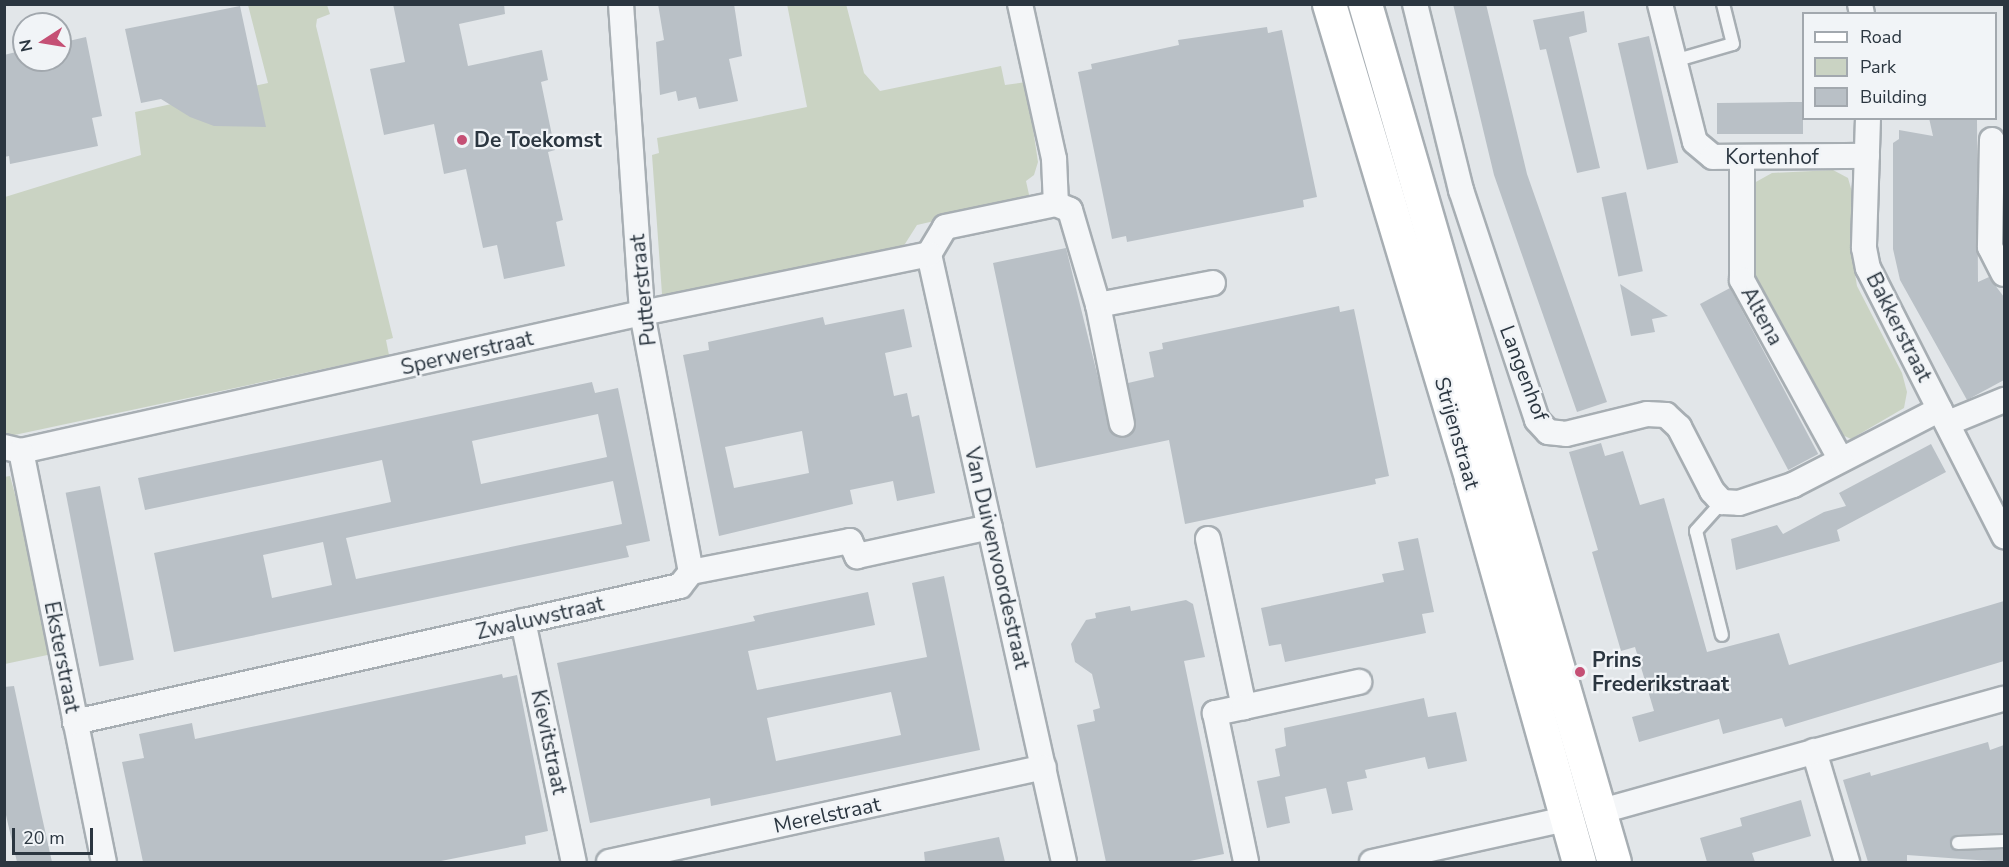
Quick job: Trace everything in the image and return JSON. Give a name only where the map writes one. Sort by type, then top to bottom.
[{"type":"street","name":"Putterstraat","points":[[621,4],[642,313],[691,572]]},
{"type":"street","points":[[1020,4],[1054,159],[1056,204]]},
{"type":"street","name":"Strijenstraat","points":[[1329,4],[1471,478],[1579,862]]},
{"type":"street","name":"Strijenstraat","points":[[1365,4],[1614,862]]},
{"type":"street","name":"Langenhof","points":[[1415,4],[1458,182],[1537,420],[1548,432],[1566,434],[1647,414],[1666,416],[1679,427],[1712,491],[1722,502]]},
{"type":"street","name":"Kortenhof","points":[[1660,4],[1695,142],[1713,157],[1867,156]]},
{"type":"street","name":"Bakkerstraat","points":[[1868,120],[1864,248],[1868,268],[1944,416],[1995,493],[2004,536]]},
{"type":"street","points":[[1992,140],[1990,247],[2004,274]]},
{"type":"street","name":"Altena","points":[[1742,157],[1742,280],[1841,460]]},
{"type":"street","points":[[929,254],[945,226],[1056,204],[1070,210],[1098,305],[1122,424]]},
{"type":"street","name":"Sperwerstraat","points":[[13,449],[642,313],[929,254]]},
{"type":"street","name":"Van Duivenvoordestraat","points":[[929,254],[1064,862]]},
{"type":"street","points":[[1098,305],[1214,283]]},
{"type":"street","points":[[1722,502],[1739,502],[1770,494],[1841,460],[1944,416],[2004,400]]},
{"type":"street","name":"Eksterstraat","points":[[13,449],[75,722],[104,862]]},
{"type":"street","name":"Zwaluwstraat","points":[[75,722],[680,586],[691,572],[850,541],[857,556],[990,527]]},
{"type":"street","points":[[1208,539],[1244,707]]},
{"type":"street","name":"Kievitstraat","points":[[523,621],[574,862]]},
{"type":"street","points":[[1246,862],[1215,713],[1359,682]]},
{"type":"street","points":[[1372,862],[1598,812],[2004,699]]},
{"type":"street","points":[[1814,751],[1847,862]]},
{"type":"street","name":"Merelstraat","points":[[609,862],[1044,767]]},
{"type":"lane","points":[[1674,61],[1733,44],[1723,4]]},
{"type":"lane","points":[[1722,502],[1696,531],[1722,635]]},
{"type":"lane","points":[[1958,843],[2004,841]]},
{"type":"green space","points":[[787,4],[846,4],[864,73],[880,91],[1001,66],[1005,85],[1026,82],[1038,162],[1034,175],[1026,181],[1030,199],[917,225],[903,247],[877,254],[674,295],[662,294],[652,155],[659,153],[657,138],[807,107]]},
{"type":"green space","points":[[248,5],[327,5],[330,14],[317,19],[316,26],[393,338],[386,340],[389,355],[5,437],[5,197],[141,155],[135,112],[268,83]]},
{"type":"green space","points":[[1833,170],[1848,178],[1854,199],[1851,249],[1857,286],[1902,373],[1907,392],[1904,408],[1851,439],[1838,433],[1761,293],[1752,265],[1754,183],[1772,173]]},
{"type":"green space","points":[[10,476],[33,560],[52,654],[5,664],[4,477]]},
{"type":"building","name":"De Toekomst","points":[[393,4],[504,4],[505,14],[459,24],[468,66],[542,50],[548,80],[541,82],[555,150],[548,152],[563,220],[556,222],[565,266],[504,279],[497,245],[483,248],[466,169],[444,174],[434,124],[384,135],[370,69],[405,62]]},
{"type":"building","points":[[658,4],[734,4],[742,56],[729,59],[738,101],[699,109],[696,97],[678,101],[676,91],[660,95],[656,42],[664,40]]},
{"type":"building","points":[[1453,4],[1486,4],[1527,174],[1607,402],[1577,412],[1494,175]]},
{"type":"building","points":[[240,6],[266,127],[214,126],[190,117],[161,99],[141,103],[125,29]]},
{"type":"building","points":[[1584,11],[1587,32],[1569,37],[1600,168],[1577,173],[1546,49],[1540,50],[1533,20]]},
{"type":"building","points":[[1267,27],[1268,33],[1282,30],[1317,197],[1303,200],[1304,207],[1127,242],[1126,236],[1112,239],[1078,72],[1092,69],[1091,64],[1179,45],[1178,40]]},
{"type":"building","points":[[1649,36],[1678,163],[1647,170],[1618,43]]},
{"type":"building","points":[[86,37],[102,116],[92,118],[98,146],[10,164],[9,156],[4,157],[4,55],[12,53],[12,72],[72,72],[72,40]]},
{"type":"building","points":[[1802,102],[1803,134],[1717,134],[1717,103]]},
{"type":"building","points":[[1929,120],[1977,120],[1978,282],[1989,277],[2004,297],[2004,380],[1967,400],[1900,280],[1893,249],[1893,143],[1899,139],[1899,130],[1933,136]]},
{"type":"building","points":[[1626,192],[1643,271],[1618,276],[1602,197]]},
{"type":"building","points":[[1066,248],[1112,434],[1124,438],[1135,429],[1128,383],[1154,377],[1149,352],[1163,349],[1162,343],[1339,306],[1340,312],[1354,309],[1389,476],[1375,479],[1376,484],[1185,524],[1169,440],[1036,468],[993,263]]},
{"type":"building","points":[[1620,284],[1668,316],[1652,319],[1655,332],[1631,336]]},
{"type":"building","points":[[1730,288],[1818,454],[1788,470],[1700,304]]},
{"type":"building","points":[[904,309],[912,347],[885,353],[894,396],[907,393],[912,417],[919,415],[935,493],[897,501],[893,481],[850,490],[853,504],[719,536],[683,355],[709,350],[708,342],[823,317],[825,325]],"holes":[[[802,431],[809,473],[734,488],[725,447]]]},
{"type":"building","points":[[592,382],[595,393],[618,388],[650,541],[626,546],[629,557],[174,652],[154,553],[391,502],[382,460],[145,510],[138,478]],"holes":[[[598,414],[607,457],[481,484],[472,441]],[[613,481],[622,524],[356,579],[346,538]],[[323,542],[332,585],[272,598],[263,555]]]},
{"type":"building","points":[[1601,443],[1605,456],[1623,451],[1640,505],[1664,498],[1707,652],[1779,633],[1789,665],[2004,601],[2004,661],[1785,727],[1782,718],[1723,734],[1719,719],[1639,742],[1632,717],[1654,711],[1635,647],[1621,651],[1592,552],[1598,550],[1569,452]]},
{"type":"building","points":[[1931,444],[1946,472],[1837,530],[1840,541],[1736,570],[1731,539],[1777,525],[1783,534],[1824,512],[1846,506],[1839,493]]},
{"type":"building","points":[[100,486],[134,660],[99,666],[66,493]]},
{"type":"building","points":[[1418,538],[1434,612],[1422,614],[1426,633],[1285,662],[1281,644],[1269,646],[1261,608],[1384,582],[1382,574],[1404,570],[1398,542]]},
{"type":"building","points":[[944,576],[980,750],[711,806],[710,798],[590,823],[557,663],[755,621],[753,616],[868,592],[875,625],[748,651],[757,690],[927,657],[912,583]],"holes":[[[891,692],[901,735],[776,761],[767,718]]]},
{"type":"building","points":[[1186,600],[1193,604],[1205,657],[1184,661],[1224,854],[1185,862],[1106,862],[1077,725],[1095,721],[1093,710],[1100,708],[1092,674],[1075,662],[1071,644],[1086,620],[1096,618],[1095,613],[1130,606],[1131,611]]},
{"type":"building","points":[[502,674],[503,678],[517,675],[548,831],[525,836],[526,844],[436,862],[143,862],[122,762],[144,758],[139,734],[192,723],[195,739]]},
{"type":"building","points":[[14,686],[52,862],[17,862],[4,806],[4,687]]},
{"type":"building","points":[[1424,698],[1428,717],[1456,712],[1467,761],[1428,769],[1425,757],[1365,770],[1367,778],[1347,782],[1353,810],[1332,814],[1326,788],[1285,797],[1290,823],[1267,828],[1257,781],[1280,776],[1275,749],[1286,746],[1284,728]]},
{"type":"building","points":[[1988,742],[1990,750],[2004,745],[2004,833],[1957,835],[1950,844],[1958,851],[2004,849],[2004,862],[1907,855],[1907,862],[1868,862],[1843,780],[1870,772],[1871,776]]},
{"type":"building","points":[[1801,800],[1811,836],[1752,853],[1755,862],[1707,862],[1700,838],[1742,826],[1740,818]]},
{"type":"building","points":[[999,837],[1005,862],[925,862],[924,852]]},
{"type":"place","name":"De Toekomst","points":[[462,140]]},
{"type":"place","name":"Prins Frederikstraat","points":[[1580,672]]}]
